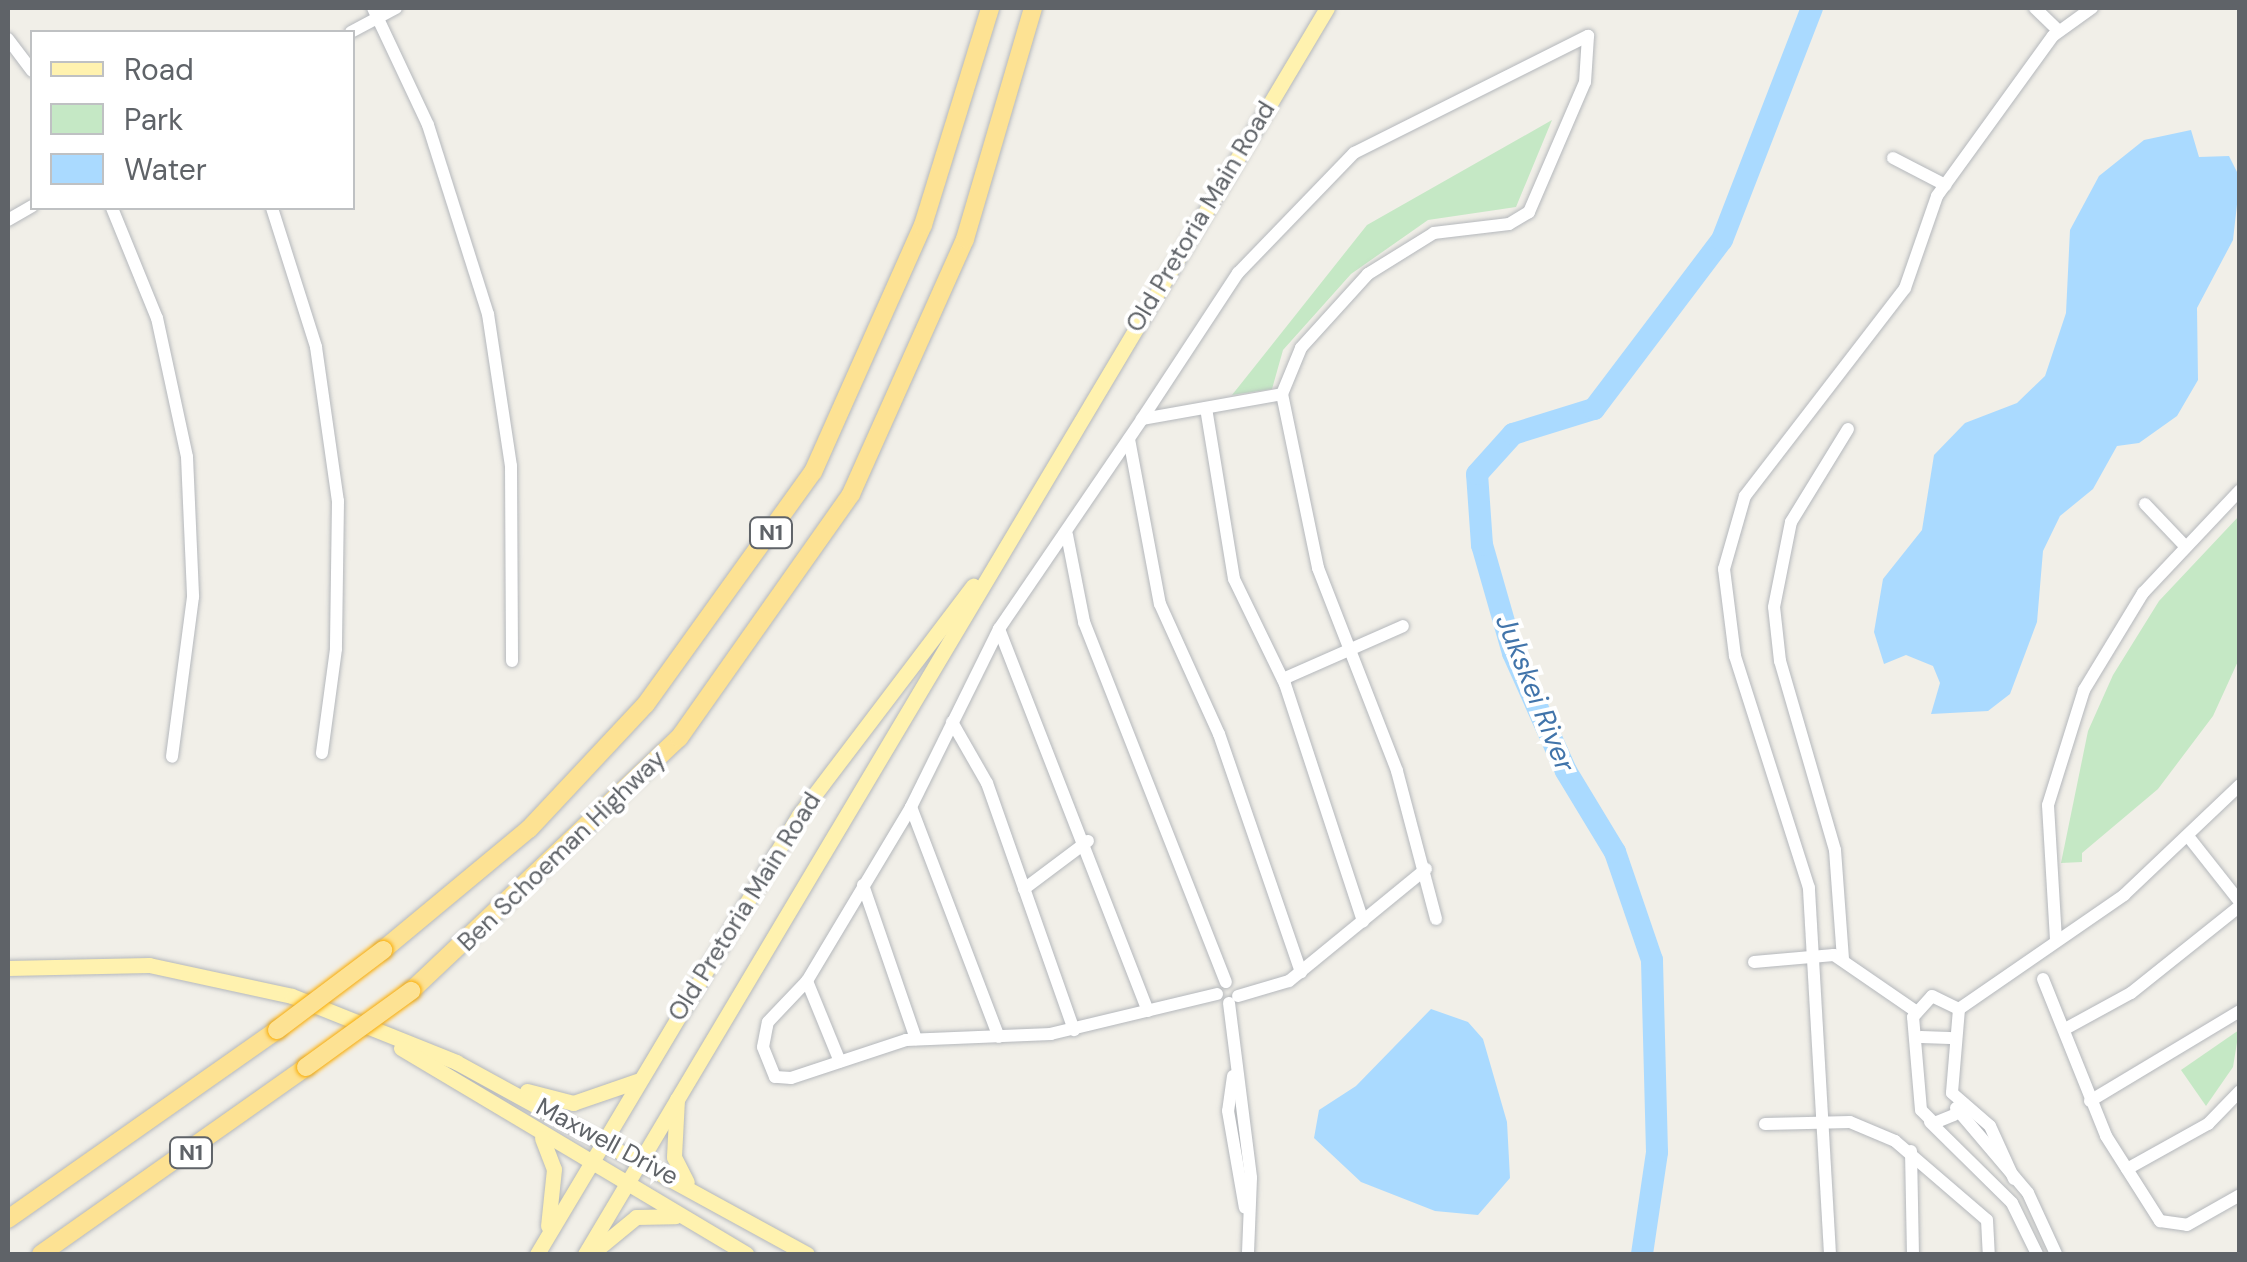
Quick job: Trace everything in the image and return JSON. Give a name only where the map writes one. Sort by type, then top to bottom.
[{"type":"highway","name":"Ben Schoeman Highway","points":[[8,1221],[383,950],[529,829],[646,704],[812,472],[924,225],[990,8]]},
{"type":"highway","name":"Ben Schoeman Highway","points":[[44,1254],[411,991],[679,738],[851,494],[964,239],[1033,8]]},
{"type":"main road","name":"Old Pretoria Main Road","points":[[588,1254],[638,1157],[980,579],[1327,8]]},
{"type":"main road","name":"Old Pretoria Main Road","points":[[541,1247],[799,816],[980,579]]},
{"type":"main road","name":"Maxwell Drive","points":[[8,968],[103,962],[198,971],[292,996],[398,1046],[490,1079],[638,1157],[807,1254]]},
{"type":"main road","name":"Maxwell Drive","points":[[398,1046],[542,1138],[746,1254]]},
{"type":"main road","points":[[490,1079],[573,1104],[640,1080]]},
{"type":"main road","points":[[678,1090],[674,1157],[690,1187]]},
{"type":"main road","points":[[541,1247],[555,1182],[542,1138]]},
{"type":"main road","points":[[588,1254],[636,1217],[684,1217]]},
{"type":"street","points":[[354,30],[376,12],[396,8]]},
{"type":"street","points":[[2035,8],[2059,31]]},
{"type":"street","points":[[1830,1254],[1827,1121],[1809,888],[1735,656],[1724,569],[1745,496],[1905,288],[1945,186],[2059,31],[2092,8]]},
{"type":"street","points":[[376,12],[449,184],[498,360],[514,510],[512,662]]},
{"type":"street","points":[[1426,870],[1302,972],[1233,1000],[1217,994],[1074,1030],[916,1039],[791,1078],[772,1072],[762,1034],[806,980],[911,808],[999,629],[1067,535],[1238,273],[1354,153],[1588,36],[1585,82],[1529,212],[1509,224],[1434,232],[1368,274],[1301,348],[1282,394],[1310,537],[1426,870],[1436,920]]},
{"type":"street","points":[[8,40],[30,68]]},
{"type":"street","points":[[1893,158],[1945,186]]},
{"type":"street","points":[[8,220],[30,207]]},
{"type":"street","points":[[113,210],[157,318],[187,456],[193,596],[172,756]]},
{"type":"street","points":[[273,210],[316,347],[338,501],[336,649],[322,753]]},
{"type":"street","points":[[1142,419],[1282,394]]},
{"type":"street","points":[[1206,408],[1234,579],[1282,679],[1363,922]]},
{"type":"street","points":[[1843,959],[1836,850],[1774,608],[1791,522],[1848,429]]},
{"type":"street","points":[[1129,439],[1160,604],[1219,734],[1302,972]]},
{"type":"street","points":[[2056,940],[2046,842],[2060,759],[2112,634],[2184,545],[2240,490]]},
{"type":"street","points":[[2146,504],[2184,545]]},
{"type":"street","points":[[1067,535],[1088,632],[1233,1000],[1233,1076],[1228,1111],[1234,1173],[1245,1208]]},
{"type":"street","points":[[1282,679],[1403,626]]},
{"type":"street","points":[[999,629],[1088,841],[1148,1011]]},
{"type":"street","points":[[952,722],[987,783],[1074,1030]]},
{"type":"street","points":[[2014,1179],[1954,1114],[1950,1038],[1959,1008],[2190,840],[2240,785]]},
{"type":"street","points":[[911,808],[999,1037]]},
{"type":"street","points":[[2066,1029],[2131,993],[2240,904],[2190,840]]},
{"type":"street","points":[[1024,889],[1088,841]]},
{"type":"street","points":[[863,885],[916,1039]]},
{"type":"street","points":[[1754,962],[1814,954],[1843,959],[1914,1010],[1921,1037],[1922,1098],[1928,1120],[2012,1202],[2037,1254]]},
{"type":"street","points":[[2042,979],[2066,1029],[2090,1101],[2127,1170],[2172,1228],[2240,1195]]},
{"type":"street","points":[[806,980],[840,1062]]},
{"type":"street","points":[[1217,994],[1226,982]]},
{"type":"street","points":[[1914,1010],[1932,996],[1959,1008]]},
{"type":"street","points":[[2090,1101],[2240,1011]]},
{"type":"street","points":[[1921,1037],[1950,1038]]},
{"type":"street","points":[[1233,1076],[1243,1112],[1250,1170],[1245,1208],[1248,1254]]},
{"type":"street","points":[[1922,1098],[1936,1088],[1954,1096],[1990,1126],[2056,1254]]},
{"type":"street","points":[[2127,1170],[2208,1124],[2240,1091]]},
{"type":"street","points":[[1928,1120],[1954,1114]]},
{"type":"street","points":[[1765,1124],[1827,1121],[1911,1151],[1988,1220],[1989,1254]]},
{"type":"street","points":[[1911,1151],[1913,1254]]},
{"type":"green space","points":[[1552,120],[1516,207],[1428,220],[1351,274],[1283,350],[1272,389],[1232,395],[1367,225]]},
{"type":"green space","points":[[2239,516],[2239,659],[2213,716],[2158,789],[2082,853],[2082,862],[2061,863],[2088,731],[2113,675],[2159,601]]},
{"type":"green space","points":[[2239,1030],[2233,1067],[2206,1106],[2181,1070]]},
{"type":"water","points":[[2191,130],[2199,157],[2229,156],[2240,178],[2233,240],[2197,308],[2198,380],[2177,416],[2139,443],[2117,446],[2093,489],[2060,516],[2043,551],[2037,622],[2010,694],[1988,711],[1931,714],[1940,683],[1933,666],[1906,655],[1884,664],[1874,632],[1883,579],[1922,530],[1934,455],[1965,423],[2017,403],[2045,376],[2066,313],[2070,230],[2099,176],[2144,140]]},
{"type":"water","points":[[1431,1009],[1468,1022],[1483,1039],[1507,1122],[1510,1178],[1478,1215],[1435,1211],[1361,1182],[1314,1138],[1319,1110],[1356,1086]]},
{"type":"waterway","name":"Jukskei River","points":[[1642,1254],[1657,1152],[1652,960],[1615,852],[1566,771],[1513,653],[1482,545],[1477,474],[1513,434],[1594,409],[1722,240],[1812,8]]}]
